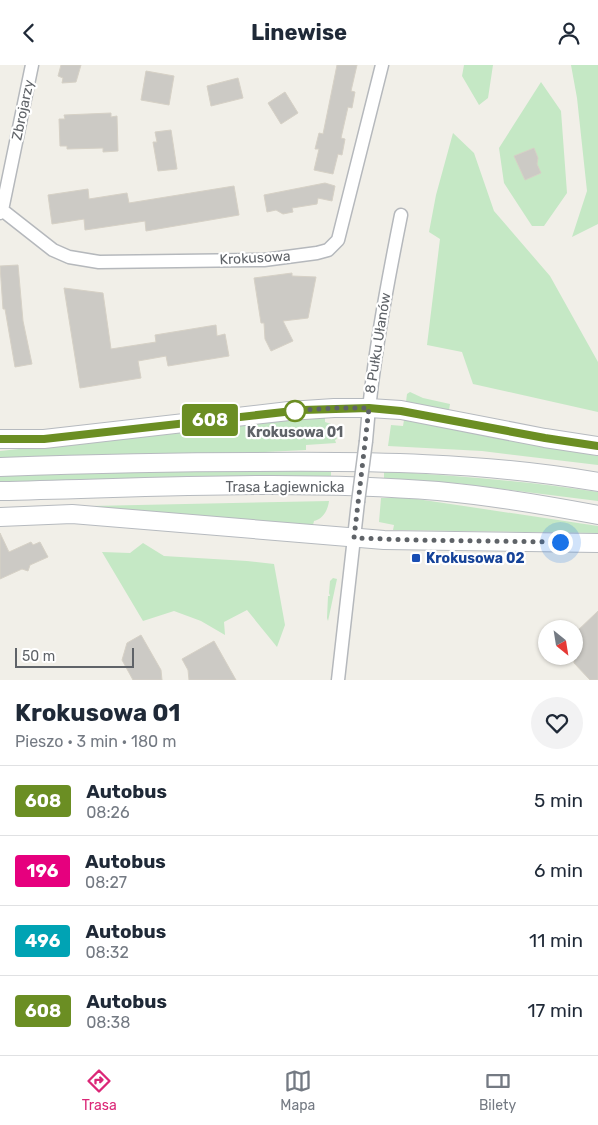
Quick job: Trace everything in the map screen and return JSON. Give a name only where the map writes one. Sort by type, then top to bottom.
[{"type":"main road","points":[[0,439],[44,439],[298,411],[369,408],[401,411],[598,446]]},
{"type":"main road","name":"Trasa Łagiewnicka","points":[[0,467],[314,461],[412,463],[522,471],[598,482]]},
{"type":"main road","name":"Trasa Łagiewnicka","points":[[0,491],[237,486],[387,488],[480,495],[598,515]]},
{"type":"main road","points":[[0,517],[96,515],[354,538],[598,543]]},
{"type":"street","name":"Zbrojarzy","points":[[1,212],[32,65]]},
{"type":"street","name":"Krokusowa","points":[[1,212],[53,250],[69,257],[99,263],[264,260],[317,253],[328,249],[338,240],[382,65]]},
{"type":"street","name":"8 Pułku Ułanów","points":[[338,680],[369,408],[384,296],[401,215]]},
{"type":"green space","points":[[464,65],[493,65],[488,98],[479,105],[462,76]]},
{"type":"green space","points":[[571,65],[598,65],[598,224],[572,237],[587,191],[577,98]]},
{"type":"green space","points":[[541,82],[561,111],[567,193],[544,226],[532,226],[504,183],[499,148]]},
{"type":"green space","points":[[453,133],[474,153],[494,211],[550,276],[598,362],[598,412],[473,384],[462,352],[427,345],[440,239],[429,232],[436,195]]},
{"type":"green space","points":[[410,392],[423,398],[450,404],[449,410],[406,402],[407,394]]},
{"type":"green space","points":[[325,418],[325,422],[331,424],[337,439],[335,440],[336,443],[306,445],[306,450],[265,452],[0,458],[0,451]]},
{"type":"green space","points":[[404,420],[598,456],[598,465],[482,451],[388,446],[391,425],[403,426]]},
{"type":"green space","points":[[233,470],[331,470],[331,478],[0,482],[0,476]]},
{"type":"green space","points":[[384,471],[491,479],[571,488],[598,492],[598,501],[455,483],[384,480]]},
{"type":"green space","points":[[381,498],[410,498],[598,526],[598,533],[393,530],[394,525],[379,522]]},
{"type":"green space","points":[[329,501],[328,508],[324,514],[314,521],[313,525],[268,525],[44,507]]},
{"type":"green space","points":[[143,543],[164,556],[274,564],[285,625],[277,647],[247,610],[224,622],[225,635],[201,621],[174,611],[143,621],[102,552],[130,553]]},
{"type":"green space","points":[[333,578],[337,579],[328,621],[328,596],[330,596],[330,581]]},
{"type":"building","points":[[61,65],[81,65],[76,82],[62,83],[63,78],[58,76]]},
{"type":"building","points":[[337,65],[357,65],[351,91],[355,92],[352,108],[348,107],[341,138],[345,139],[342,155],[338,154],[333,174],[314,170],[319,149],[315,149],[319,133],[323,134]]},
{"type":"building","points":[[146,71],[174,76],[169,105],[141,100]]},
{"type":"building","points":[[238,78],[243,98],[211,106],[207,86]]},
{"type":"building","points":[[285,92],[298,113],[281,124],[268,103]]},
{"type":"building","points":[[111,113],[111,117],[117,116],[118,151],[103,152],[103,148],[67,149],[67,146],[60,146],[59,119],[65,119],[64,115]]},
{"type":"building","points":[[171,130],[177,169],[158,171],[153,142],[157,142],[155,132]]},
{"type":"building","points":[[534,148],[541,173],[525,180],[514,156]]},
{"type":"building","points":[[325,183],[335,186],[332,201],[318,198],[317,204],[292,208],[293,212],[283,214],[276,210],[267,212],[264,195]]},
{"type":"building","points":[[234,186],[239,215],[146,231],[145,221],[85,230],[84,219],[52,224],[48,195],[88,189],[89,199],[127,193],[129,203]]},
{"type":"building","points":[[18,265],[23,321],[32,364],[15,367],[5,309],[3,309],[0,266]]},
{"type":"building","points":[[292,273],[292,276],[316,277],[308,318],[283,321],[293,341],[271,351],[265,339],[264,323],[261,323],[254,278]]},
{"type":"building","points":[[64,288],[103,293],[111,349],[156,342],[155,335],[216,325],[217,336],[225,334],[229,356],[168,366],[166,356],[138,361],[141,378],[80,388]]},
{"type":"building","points":[[0,533],[9,552],[31,542],[33,545],[40,542],[48,557],[30,565],[28,571],[22,569],[0,579]]},
{"type":"building","points":[[598,611],[598,680],[590,680],[576,665],[583,665],[583,625]]},
{"type":"building","points":[[141,635],[161,670],[162,680],[133,680],[122,660],[127,643]]},
{"type":"building","points":[[214,641],[236,680],[189,680],[188,670],[182,659]]},
{"type":"bus line","name":"608","points":[[0,439],[44,439],[302,410],[369,408],[401,411],[598,446]]},
{"type":"place","name":"Krokusowa 01","points":[[295,411]]},
{"type":"place","name":"Krokusowa 02","points":[[416,558]]},
{"type":"route","points":[[295,411],[289,411],[369,408],[354,538],[560,542]]}]
